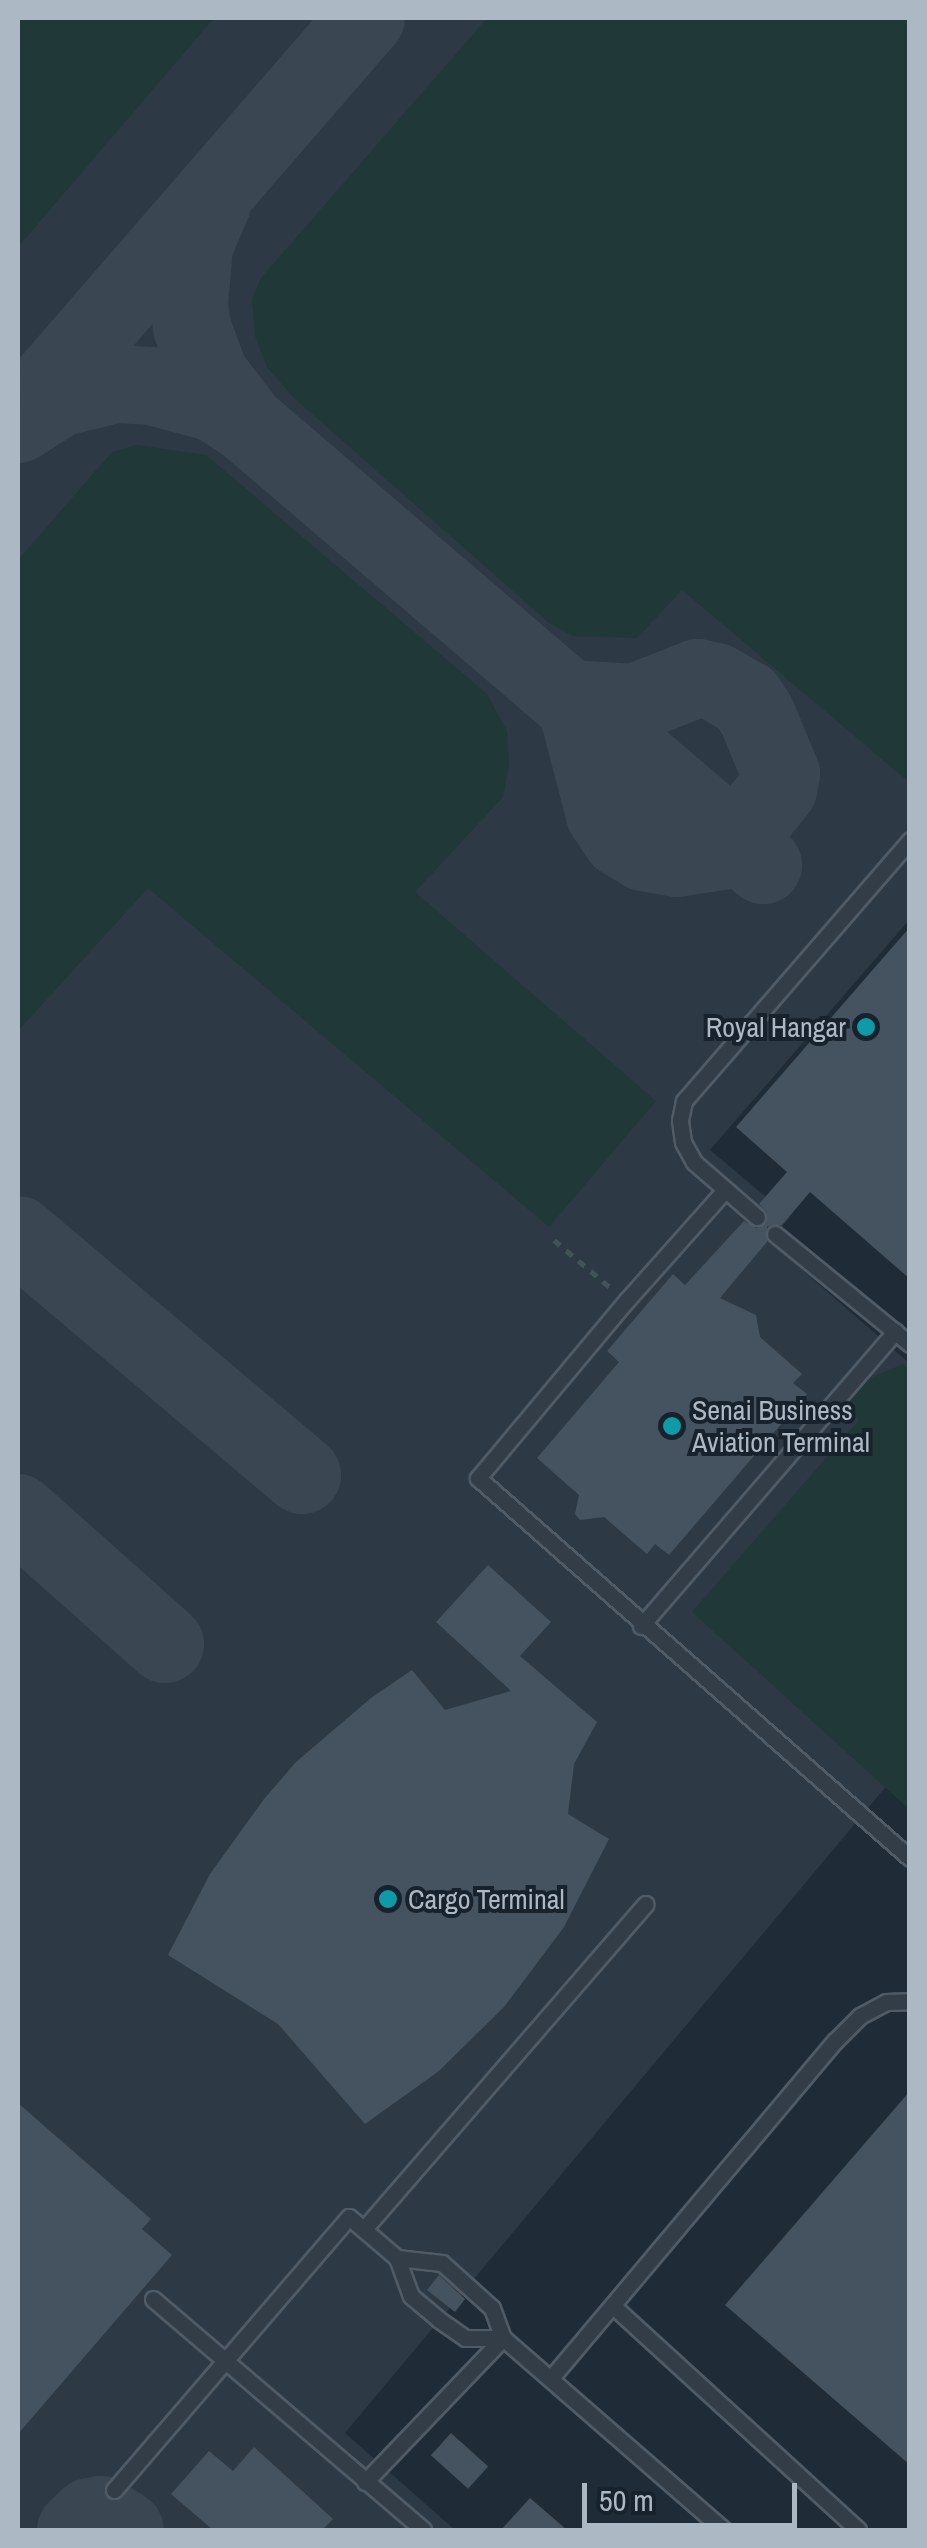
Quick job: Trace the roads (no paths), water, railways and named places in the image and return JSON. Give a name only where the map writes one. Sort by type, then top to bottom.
[{"type":"lane","points":[[757,1218],[694,1162],[683,1142],[680,1120],[684,1101],[910,840]]},
{"type":"lane","points":[[725,1190],[626,1300],[478,1478],[640,1626],[910,1858]]},
{"type":"lane","points":[[775,1234],[910,1344]]},
{"type":"lane","points":[[640,1626],[895,1332]]},
{"type":"lane","points":[[364,2229],[646,1904]]},
{"type":"lane","points":[[551,2378],[835,2041],[860,2016],[886,2002],[910,2000]]},
{"type":"lane","points":[[114,2490],[348,2216],[397,2258],[411,2296],[438,2318],[465,2338],[504,2338]]},
{"type":"lane","points":[[397,2258],[442,2263],[492,2308],[504,2338],[724,2530]]},
{"type":"lane","points":[[154,2299],[423,2530]]},
{"type":"lane","points":[[613,2306],[858,2530]]},
{"type":"lane","points":[[364,2482],[504,2338]]},
{"type":"place","name":"Royal Hangar","points":[[866,1027]]},
{"type":"place","name":"Senai Business Aviation Terminal","points":[[672,1426]]},
{"type":"place","name":"Cargo Terminal","points":[[388,1899]]}]
